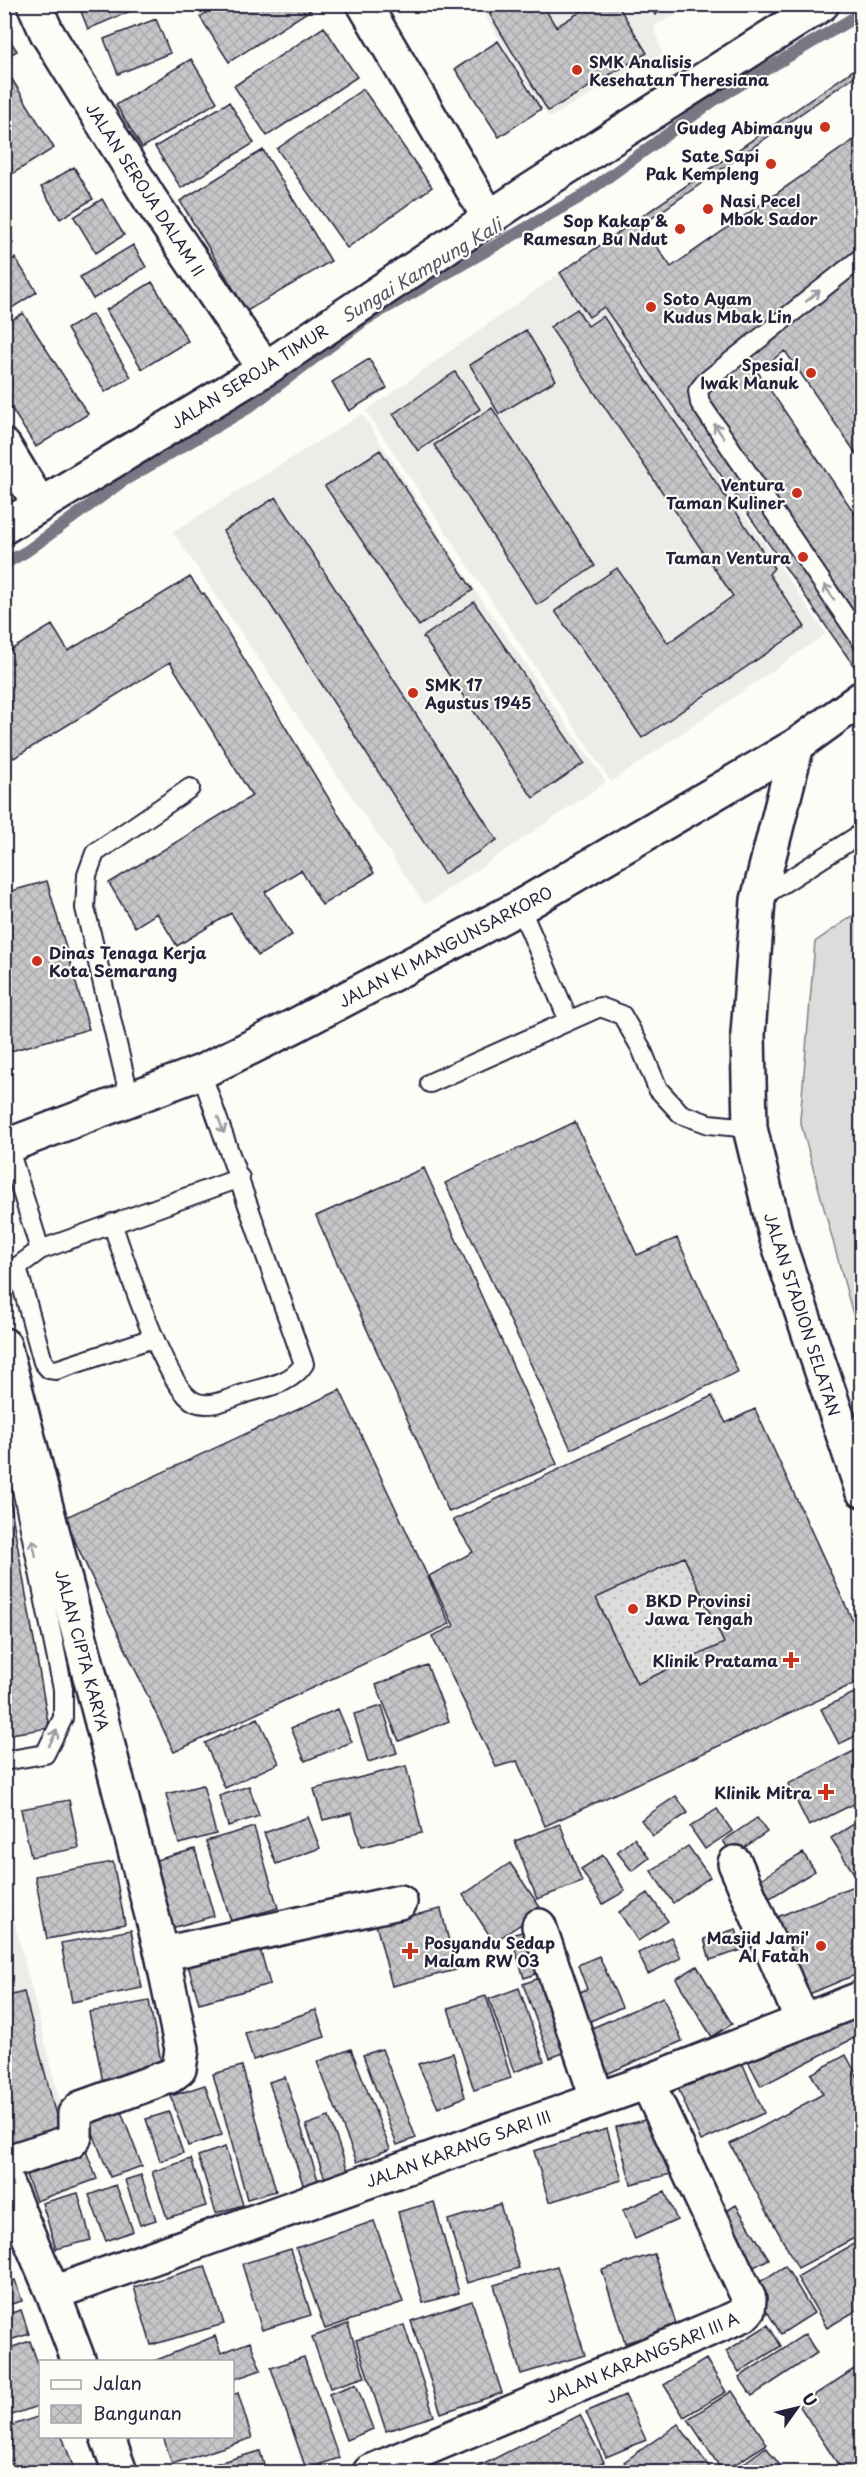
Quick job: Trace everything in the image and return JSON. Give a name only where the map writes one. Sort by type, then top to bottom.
[{"type":"street","name":"JALAN SEROJA DALAM II","points":[[34,4],[47,33],[150,199],[265,369]]},
{"type":"street","points":[[364,4],[490,219]]},
{"type":"street","name":"JALAN SEROJA TIMUR","points":[[4,527],[265,369],[525,194],[822,4]]},
{"type":"street","points":[[4,446],[40,505]]},
{"type":"street","name":"JALAN KI MANGUNSARKORO","points":[[6,1146],[201,1072],[520,907],[797,745],[861,698]]},
{"type":"street","name":"JALAN STADION SELATAN","points":[[797,745],[758,900],[748,1034],[750,1128],[776,1236],[861,1490]]},
{"type":"street","name":"JALAN CIPTA KARYA","points":[[4,1345],[162,1954],[182,2049],[179,2069],[171,2076],[81,2108],[75,2114],[75,2136],[70,2142],[4,2163]]},
{"type":"street","points":[[735,1863],[802,2020]]},
{"type":"street","points":[[162,1954],[400,1902]]},
{"type":"street","points":[[539,1926],[597,2098]]},
{"type":"street","name":"JALAN KARANG SARI III","points":[[53,2293],[647,2082],[861,1998]]},
{"type":"street","name":"JALAN KARANGSARI III A","points":[[370,2472],[743,2315],[748,2310],[749,2299],[647,2082]]},
{"type":"street","points":[[4,2178],[79,2360]]},
{"type":"street","points":[[107,2438],[120,2472]]},
{"type":"lane","points":[[861,257],[705,382],[698,391],[700,403],[861,641]]},
{"type":"lane","points":[[130,1099],[85,908],[87,875],[95,854],[190,788]]},
{"type":"lane","points":[[758,900],[861,832]]},
{"type":"lane","points":[[520,907],[569,1022]]},
{"type":"lane","points":[[430,1083],[600,1007],[622,1015],[641,1048],[658,1089],[681,1114],[709,1124],[750,1128]]},
{"type":"lane","points":[[112,1224],[153,1338],[180,1387],[194,1402],[210,1404],[285,1381],[297,1374],[304,1364],[201,1072]]},
{"type":"lane","points":[[6,1146],[40,1250]]},
{"type":"lane","points":[[153,1338],[56,1370],[49,1369],[43,1362],[17,1267],[40,1250],[240,1178]]},
{"type":"lane","points":[[4,1405],[63,1689],[63,1718],[45,1754],[4,1761]]},
{"type":"shaded area","name":"SMK Analisis Kesehatan Theresiana","points":[[487,4],[695,5],[654,26],[662,54],[549,118],[481,9]]},
{"type":"shaded area","points":[[560,273],[589,317],[604,307],[826,634],[611,782],[366,411]]},
{"type":"shaded area","name":"SMK 17 Agustus 1945","points":[[362,414],[477,593],[606,782],[425,905],[173,532]]},
{"type":"shaded area","points":[[861,910],[861,1344],[800,1120],[815,942]]},
{"type":"shaded area","points":[[684,1557],[724,1643],[637,1684],[596,1598]]},
{"type":"shaded area","points":[[4,1881],[69,2136],[4,2152]]},
{"type":"building","points":[[78,4],[147,4],[88,29]]},
{"type":"building","points":[[219,4],[310,4],[312,9],[229,62],[200,17]]},
{"type":"building","name":"SMK Analisis Kesehatan Theresiana","points":[[503,4],[542,4],[556,27],[593,4],[617,4],[647,53],[548,111],[489,13]]},
{"type":"building","points":[[649,4],[672,4],[655,15]]},
{"type":"building","points":[[156,19],[170,53],[118,74],[104,39]]},
{"type":"building","points":[[324,27],[357,77],[267,136],[234,86]]},
{"type":"building","points":[[4,31],[17,51],[4,58]]},
{"type":"building","points":[[498,41],[541,109],[499,137],[455,69]]},
{"type":"building","points":[[191,59],[217,102],[142,148],[116,105]]},
{"type":"building","name":"Ventura Taman Kuliner","points":[[862,64],[862,670],[858,672],[604,307],[589,317],[560,273]]},
{"type":"building","points":[[862,71],[862,134],[671,267],[642,225]]},
{"type":"building","points":[[10,76],[54,148],[4,179],[4,80]]},
{"type":"building","points":[[363,89],[432,187],[347,248],[277,149]]},
{"type":"building","points":[[229,102],[254,143],[181,188],[155,147]]},
{"type":"building","points":[[263,150],[331,261],[247,311],[180,201]]},
{"type":"building","points":[[74,167],[93,199],[60,219],[41,187]]},
{"type":"building","points":[[102,199],[124,235],[96,253],[74,217]]},
{"type":"building","points":[[4,229],[13,243],[4,248]]},
{"type":"building","points":[[133,245],[146,267],[93,299],[80,277]]},
{"type":"building","points":[[15,258],[37,292],[4,313],[4,264]]},
{"type":"building","points":[[152,282],[188,341],[142,369],[106,310]]},
{"type":"building","points":[[577,309],[588,326],[603,316],[774,568],[769,574],[805,627],[642,738],[555,611],[617,568],[668,643],[733,596],[550,327]]},
{"type":"building","points":[[23,313],[88,414],[36,447],[4,397],[4,325]]},
{"type":"building","points":[[92,314],[131,377],[105,392],[67,329]]},
{"type":"building","points":[[526,330],[556,380],[499,414],[470,365]]},
{"type":"building","points":[[785,351],[862,462],[862,524],[757,371]]},
{"type":"building","points":[[369,359],[387,388],[349,411],[332,382]]},
{"type":"building","points":[[455,372],[480,409],[418,451],[393,414]]},
{"type":"building","points":[[492,408],[595,566],[537,605],[434,445]]},
{"type":"building","points":[[380,450],[473,590],[419,626],[325,486]]},
{"type":"building","points":[[276,497],[497,840],[444,874],[223,531]]},
{"type":"building","points":[[190,577],[202,594],[204,593],[374,873],[322,905],[301,870],[265,892],[292,935],[258,956],[231,913],[177,946],[157,913],[135,927],[109,883],[252,796],[170,662],[14,758],[4,743],[4,654],[52,625],[68,651]]},
{"type":"building","points":[[474,602],[584,763],[533,798],[423,637]]},
{"type":"building","name":"Dinas Tenaga Kerja Kota Semarang","points":[[47,881],[89,1029],[4,1053],[4,893]]},
{"type":"building","points":[[575,1122],[637,1255],[677,1238],[738,1372],[571,1449],[445,1183]]},
{"type":"building","points":[[424,1168],[557,1464],[449,1512],[316,1216]]},
{"type":"building","points":[[340,1390],[450,1624],[174,1752],[64,1518]]},
{"type":"building","points":[[712,1396],[726,1423],[755,1409],[862,1641],[862,1680],[545,1826],[517,1761],[496,1767],[432,1636],[454,1626],[429,1576],[473,1552],[453,1520]],"holes":[[[684,1557],[724,1643],[637,1684],[596,1598]]]},
{"type":"building","points":[[4,1467],[49,1728],[4,1735]]},
{"type":"building","points":[[427,1665],[449,1721],[399,1741],[376,1685]]},
{"type":"building","points":[[862,1689],[862,1733],[839,1744],[821,1709]]},
{"type":"building","points":[[382,1706],[397,1753],[368,1762],[354,1714]]},
{"type":"building","points":[[338,1709],[352,1742],[305,1761],[291,1728]]},
{"type":"building","points":[[258,1718],[279,1763],[225,1788],[205,1743]]},
{"type":"building","name":"Klinik Mitra","points":[[862,1747],[862,1800],[809,1826],[788,1784]]},
{"type":"building","points":[[406,1766],[422,1833],[361,1847],[352,1813],[323,1820],[314,1789]]},
{"type":"building","points":[[203,1785],[216,1834],[179,1844],[166,1794]]},
{"type":"building","points":[[249,1786],[259,1816],[228,1826],[219,1796]]},
{"type":"building","points":[[676,1796],[688,1813],[653,1836],[641,1820]]},
{"type":"building","points":[[69,1800],[79,1848],[31,1857],[21,1809]]},
{"type":"building","points":[[717,1809],[732,1831],[705,1849],[690,1827]]},
{"type":"building","points":[[308,1817],[320,1848],[276,1864],[264,1833]]},
{"type":"building","points":[[757,1818],[767,1832],[733,1855],[723,1841]]},
{"type":"building","points":[[862,1819],[862,1886],[831,1838]]},
{"type":"building","points":[[560,1824],[582,1882],[537,1899],[515,1841]]},
{"type":"building","points":[[254,1827],[278,1908],[231,1921],[206,1841]]},
{"type":"building","points":[[634,1838],[649,1858],[632,1871],[617,1852]]},
{"type":"building","points":[[688,1846],[710,1877],[673,1903],[651,1871]]},
{"type":"building","points":[[195,1849],[214,1916],[168,1929],[149,1862]]},
{"type":"building","points":[[803,1853],[815,1871],[770,1898],[759,1880]]},
{"type":"building","points":[[603,1855],[625,1891],[603,1904],[581,1869]]},
{"type":"building","points":[[113,1862],[125,1924],[47,1939],[35,1876]]},
{"type":"building","points":[[510,1863],[542,1910],[494,1942],[463,1895]]},
{"type":"building","name":"Masjid Jami' Al Fatah","points":[[856,1885],[862,1898],[862,1972],[802,1997],[770,1920]]},
{"type":"building","points":[[648,1893],[668,1921],[638,1941],[619,1912]]},
{"type":"building","points":[[441,1909],[456,1970],[392,1986],[376,1924]]},
{"type":"building","points":[[736,1929],[742,1950],[710,1960],[704,1939]]},
{"type":"building","points":[[131,1930],[142,1988],[72,2002],[61,1943]]},
{"type":"building","points":[[529,1930],[542,1972],[524,1978],[511,1935]]},
{"type":"building","points":[[671,1937],[681,1958],[648,1974],[638,1953]]},
{"type":"building","points":[[258,1942],[270,1984],[199,2003],[187,1962]]},
{"type":"building","points":[[599,1956],[622,2007],[577,2027],[565,1999],[587,1989],[578,1965]]},
{"type":"building","points":[[697,1966],[732,2024],[712,2037],[676,1979]]},
{"type":"building","points":[[551,1974],[579,2047],[550,2058],[523,1984]]},
{"type":"building","points":[[519,1988],[544,2061],[514,2072],[489,1999]]},
{"type":"building","points":[[24,1992],[60,2131],[4,2146],[4,1997]]},
{"type":"building","points":[[486,1996],[511,2078],[474,2090],[448,2008]]},
{"type":"building","points":[[663,1997],[682,2041],[602,2076],[583,2032]]},
{"type":"building","points":[[149,2001],[164,2076],[104,2087],[89,2012]]},
{"type":"building","points":[[862,2007],[862,2034],[761,2086],[747,2059]]},
{"type":"building","points":[[316,2010],[325,2037],[253,2060],[245,2033]]},
{"type":"building","points":[[351,2049],[390,2149],[357,2162],[317,2062]]},
{"type":"building","points":[[382,2049],[416,2138],[397,2145],[363,2055]]},
{"type":"building","points":[[453,2053],[465,2097],[438,2108],[418,2064]]},
{"type":"building","points":[[846,2055],[862,2085],[862,2234],[798,2268],[730,2144],[823,2094],[811,2074]]},
{"type":"building","points":[[741,2060],[764,2113],[701,2141],[678,2088]]},
{"type":"building","points":[[242,2066],[276,2191],[247,2199],[213,2074]]},
{"type":"building","points":[[285,2077],[319,2183],[304,2187],[269,2082]]},
{"type":"building","points":[[205,2085],[222,2135],[188,2146],[171,2096]]},
{"type":"building","points":[[120,2109],[142,2166],[110,2177],[88,2120]]},
{"type":"building","points":[[169,2112],[183,2153],[160,2161],[146,2119]]},
{"type":"building","points":[[329,2117],[348,2171],[325,2179],[306,2125]]},
{"type":"building","points":[[657,2117],[671,2174],[631,2184],[616,2127]]},
{"type":"building","points":[[607,2129],[622,2180],[549,2202],[534,2151]]},
{"type":"building","points":[[225,2147],[243,2205],[216,2213],[198,2156]]},
{"type":"building","points":[[86,2151],[97,2179],[36,2201],[26,2175]]},
{"type":"building","points":[[191,2159],[206,2206],[167,2218],[152,2172]]},
{"type":"building","points":[[141,2175],[156,2220],[140,2225],[125,2180]]},
{"type":"building","points":[[116,2185],[133,2231],[106,2241],[89,2195]]},
{"type":"building","points":[[665,2192],[677,2220],[635,2239],[623,2210]]},
{"type":"building","points":[[78,2193],[91,2240],[56,2249],[42,2203]]},
{"type":"building","points":[[434,2202],[459,2293],[423,2303],[398,2212]]},
{"type":"building","points":[[500,2204],[519,2268],[467,2283],[448,2220]]},
{"type":"building","points":[[736,2205],[769,2259],[754,2267],[722,2214]]},
{"type":"building","points":[[374,2221],[403,2302],[325,2329],[296,2248]]},
{"type":"building","points":[[862,2239],[862,2307],[827,2328],[797,2277]]},
{"type":"building","points":[[291,2249],[311,2315],[262,2330],[242,2264]]},
{"type":"building","points":[[654,2254],[677,2327],[625,2343],[602,2270]]},
{"type":"building","points":[[205,2266],[224,2324],[151,2345],[134,2287]]},
{"type":"building","points":[[557,2266],[585,2355],[521,2374],[494,2285]]},
{"type":"building","points":[[785,2266],[814,2313],[781,2334],[752,2287]]},
{"type":"building","points":[[15,2280],[22,2301],[4,2306],[4,2283]]},
{"type":"building","points":[[472,2301],[502,2393],[441,2413],[411,2321]]},
{"type":"building","points":[[21,2310],[29,2334],[4,2342],[4,2315]]},
{"type":"building","points":[[348,2324],[365,2377],[330,2388],[312,2337]]},
{"type":"building","points":[[404,2325],[434,2416],[386,2431],[356,2340]]},
{"type":"building","points":[[768,2325],[781,2346],[739,2372],[726,2351]]},
{"type":"building","points":[[805,2334],[817,2353],[752,2396],[739,2377]]},
{"type":"building","points":[[215,2336],[221,2353],[250,2342],[261,2370],[234,2379],[234,2360],[157,2360]]},
{"type":"building","points":[[30,2341],[39,2367],[39,2405],[4,2418],[4,2350]]},
{"type":"building","points":[[304,2357],[339,2458],[306,2469],[271,2368]]},
{"type":"building","points":[[706,2359],[726,2392],[684,2417],[664,2385]]},
{"type":"building","points":[[862,2364],[862,2472],[843,2472],[799,2405]]},
{"type":"building","points":[[356,2384],[373,2429],[346,2440],[329,2394]]},
{"type":"building","points":[[732,2391],[767,2444],[723,2472],[688,2419]]},
{"type":"building","points":[[238,2393],[252,2438],[172,2464],[164,2438],[234,2438],[234,2394]]},
{"type":"building","points":[[625,2395],[646,2440],[606,2457],[586,2412]]},
{"type":"building","points":[[580,2415],[604,2462],[584,2472],[481,2472],[478,2467]]},
{"type":"building","points":[[39,2416],[39,2438],[63,2438],[75,2472],[4,2472],[4,2428]]},
{"type":"building","points":[[678,2424],[713,2472],[631,2472],[624,2462]]},
{"type":"building","points":[[766,2447],[785,2472],[732,2472]]},
{"type":"building","points":[[260,2451],[266,2472],[186,2472]]},
{"type":"waterway","name":"Sungai Kampung Kali","points":[[4,564],[27,551],[123,481],[248,408],[365,320],[582,196],[716,99],[862,13]]},
{"type":"place","name":"SMK Analisis Kesehatan Theresiana","points":[[577,70]]},
{"type":"place","name":"Gudeg Abimanyu","points":[[825,127]]},
{"type":"place","name":"Sate Sapi Pak Kempleng","points":[[771,164]]},
{"type":"place","name":"Nasi Pecel Mbok Sador","points":[[708,209]]},
{"type":"place","name":"Sop Kakap & Ramesan Bu Ndut","points":[[680,229]]},
{"type":"place","name":"Soto Ayam Kudus Mbak Lin","points":[[651,307]]},
{"type":"place","name":"Spesial Iwak Manuk","points":[[811,373]]},
{"type":"place","name":"Ventura Taman Kuliner","points":[[797,493]]},
{"type":"place","name":"Taman Ventura","points":[[803,557]]},
{"type":"place","name":"SMK 17 Agustus 1945","points":[[413,693]]},
{"type":"place","name":"Dinas Tenaga Kerja Kota Semarang","points":[[37,961]]},
{"type":"place","name":"BKD Provinsi Jawa Tengah","points":[[633,1609]]},
{"type":"place","name":"Klinik Pratama","points":[[791,1660]]},
{"type":"place","name":"Klinik Mitra","points":[[826,1792]]},
{"type":"place","name":"Masjid Jami' Al Fatah","points":[[821,1946]]},
{"type":"place","name":"Posyandu Sedap Malam RW 03","points":[[410,1951]]}]
